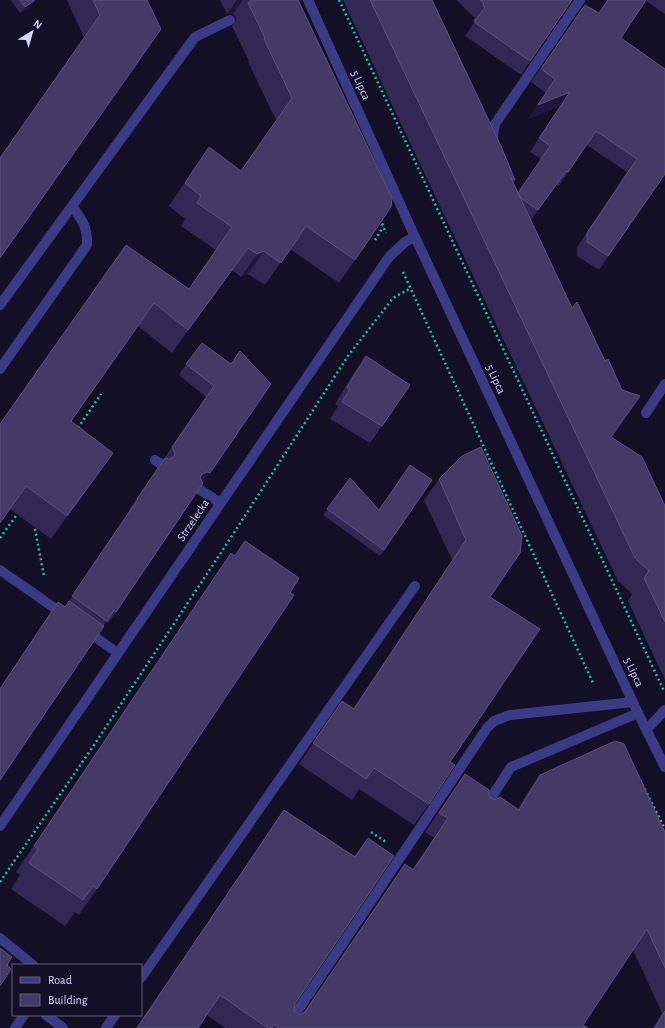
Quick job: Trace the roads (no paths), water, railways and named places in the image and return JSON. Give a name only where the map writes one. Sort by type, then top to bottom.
[{"type":"street","name":"5 Lipca","points":[[308,0],[415,237],[638,713],[665,767]]},
{"type":"street","points":[[489,154],[495,124],[580,0]]},
{"type":"street","points":[[0,305],[195,37],[230,20]]},
{"type":"street","points":[[0,368],[87,245],[88,235],[85,225],[72,206]]},
{"type":"street","name":"Strzelecka","points":[[0,826],[394,251],[405,242],[415,237]]},
{"type":"street","points":[[646,413],[665,384]]},
{"type":"street","points":[[199,489],[220,503]]},
{"type":"street","points":[[0,570],[118,653]]},
{"type":"street","points":[[142,977],[415,586]]},
{"type":"street","points":[[286,1028],[487,728],[494,721],[510,715],[633,702]]},
{"type":"street","points":[[646,729],[665,710]]},
{"type":"street","points":[[481,814],[511,767],[638,713]]},
{"type":"street","points":[[0,938],[32,964]]},
{"type":"street","points":[[15,1028],[23,1016]]},
{"type":"street","points":[[47,1016],[63,1028]]},
{"type":"street","points":[[106,1028],[114,1016]]}]
